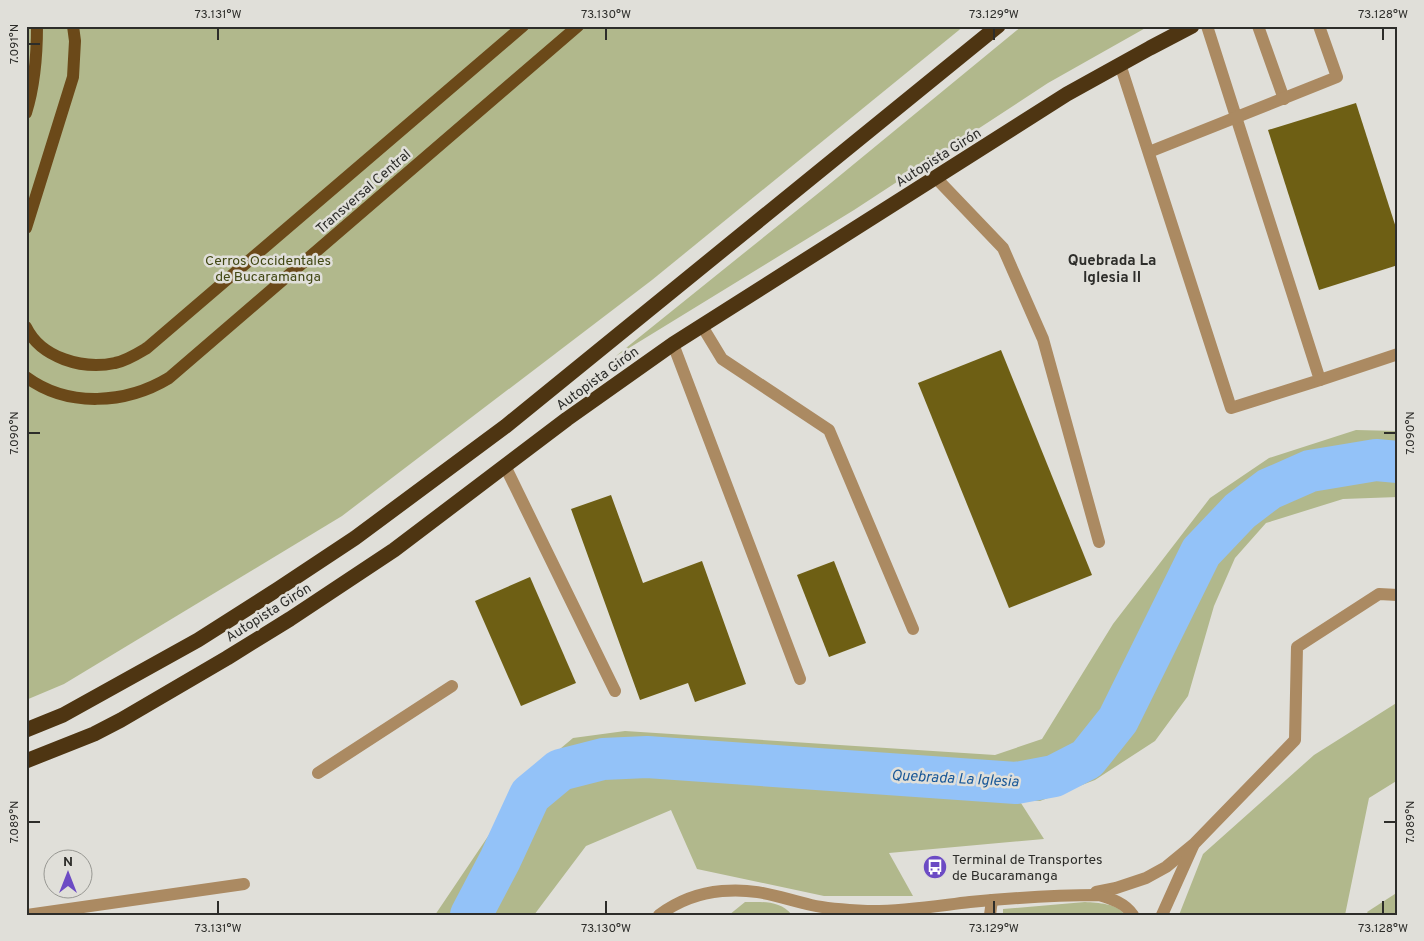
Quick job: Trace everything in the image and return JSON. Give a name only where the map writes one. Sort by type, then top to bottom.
[{"type":"highway","name":"Autopista Girón","points":[[26,730],[71,711],[198,640],[278,590],[378,521],[506,426],[998,26]]},
{"type":"highway","name":"Autopista Girón","points":[[26,762],[58,750],[101,730],[290,619],[394,550],[567,419],[673,344],[1060,99],[1120,64],[1192,26]]},
{"type":"main road","points":[[26,113],[33,92],[37,59],[37,26]]},
{"type":"main road","points":[[26,228],[73,77],[75,41],[73,26]]},
{"type":"main road","name":"Transversal Central","points":[[26,327],[42,347],[61,358],[86,365],[115,363],[147,348],[523,26]]},
{"type":"main road","name":"Transversal Central","points":[[26,377],[49,390],[88,399],[109,399],[134,394],[169,378],[578,26]]},
{"type":"lane","points":[[1207,26],[1320,380]]},
{"type":"lane","points":[[1258,26],[1284,99]]},
{"type":"lane","points":[[1149,152],[1337,78],[1319,26]]},
{"type":"lane","points":[[1120,64],[1231,408],[1398,354]]},
{"type":"lane","points":[[936,178],[1003,248],[1043,339],[1099,542]]},
{"type":"lane","points":[[702,326],[722,359],[829,430],[913,630]]},
{"type":"lane","points":[[673,344],[800,679]]},
{"type":"lane","points":[[505,466],[616,690]]},
{"type":"lane","points":[[1078,895],[1116,888],[1146,878],[1166,867],[1194,844],[1295,740],[1297,647],[1378,594],[1398,595]]},
{"type":"lane","points":[[318,773],[452,686]]},
{"type":"lane","points":[[1162,915],[1194,844]]},
{"type":"lane","points":[[27,915],[244,884]]},
{"type":"lane","points":[[659,915],[691,896],[719,891],[746,890],[777,895],[811,910],[870,911],[916,911],[992,900],[1099,895],[1112,898],[1122,904],[1133,915]]},
{"type":"lane","points":[[990,915],[992,900]]},
{"type":"green space","name":"Cerros Occidentales de Bucaramanga","points":[[26,26],[964,26],[652,280],[342,516],[64,684],[26,700]]},
{"type":"green space","points":[[1022,26],[1149,26],[1048,83],[854,210],[616,356],[826,187]]},
{"type":"green space","points":[[1356,430],[1398,431],[1398,497],[1343,499],[1266,523],[1235,558],[1214,606],[1188,696],[1155,741],[1095,780],[1040,801],[1019,800],[1044,839],[889,853],[913,896],[824,896],[697,869],[671,810],[586,846],[534,915],[435,915],[530,774],[573,738],[625,731],[995,755],[1042,739],[1113,624],[1210,498],[1269,458]]},
{"type":"green space","points":[[1398,702],[1398,780],[1369,798],[1345,915],[1179,915],[1203,854],[1314,755]]},
{"type":"green space","points":[[1398,892],[1398,915],[1369,915],[1367,912]]},
{"type":"green space","points":[[745,902],[776,904],[792,915],[729,915]]},
{"type":"green space","points":[[1085,902],[1112,906],[1122,911],[1125,915],[1003,915],[1003,909]]},
{"type":"building","points":[[1356,103],[1398,234],[1398,265],[1319,290],[1268,130]]},
{"type":"building","points":[[1001,350],[1092,575],[1009,608],[918,383]]},
{"type":"building","points":[[611,495],[643,583],[702,561],[746,684],[695,702],[688,683],[640,700],[571,509]]},
{"type":"building","points":[[834,561],[866,643],[829,657],[797,575]]},
{"type":"building","points":[[530,577],[576,683],[521,706],[475,601]]},
{"type":"waterway","name":"Quebrada La Iglesia","points":[[471,915],[500,860],[530,795],[560,770],[603,759],[647,757],[1016,783],[1054,776],[1087,759],[1118,720],[1201,552],[1240,511],[1269,489],[1310,471],[1376,460],[1398,462]]},
{"type":"place","name":"Terminal de Transportes de Bucaramanga","points":[[935,867]]},
{"type":"district","name":"Quebrada La Iglesia II","points":[[1112,268]]}]
